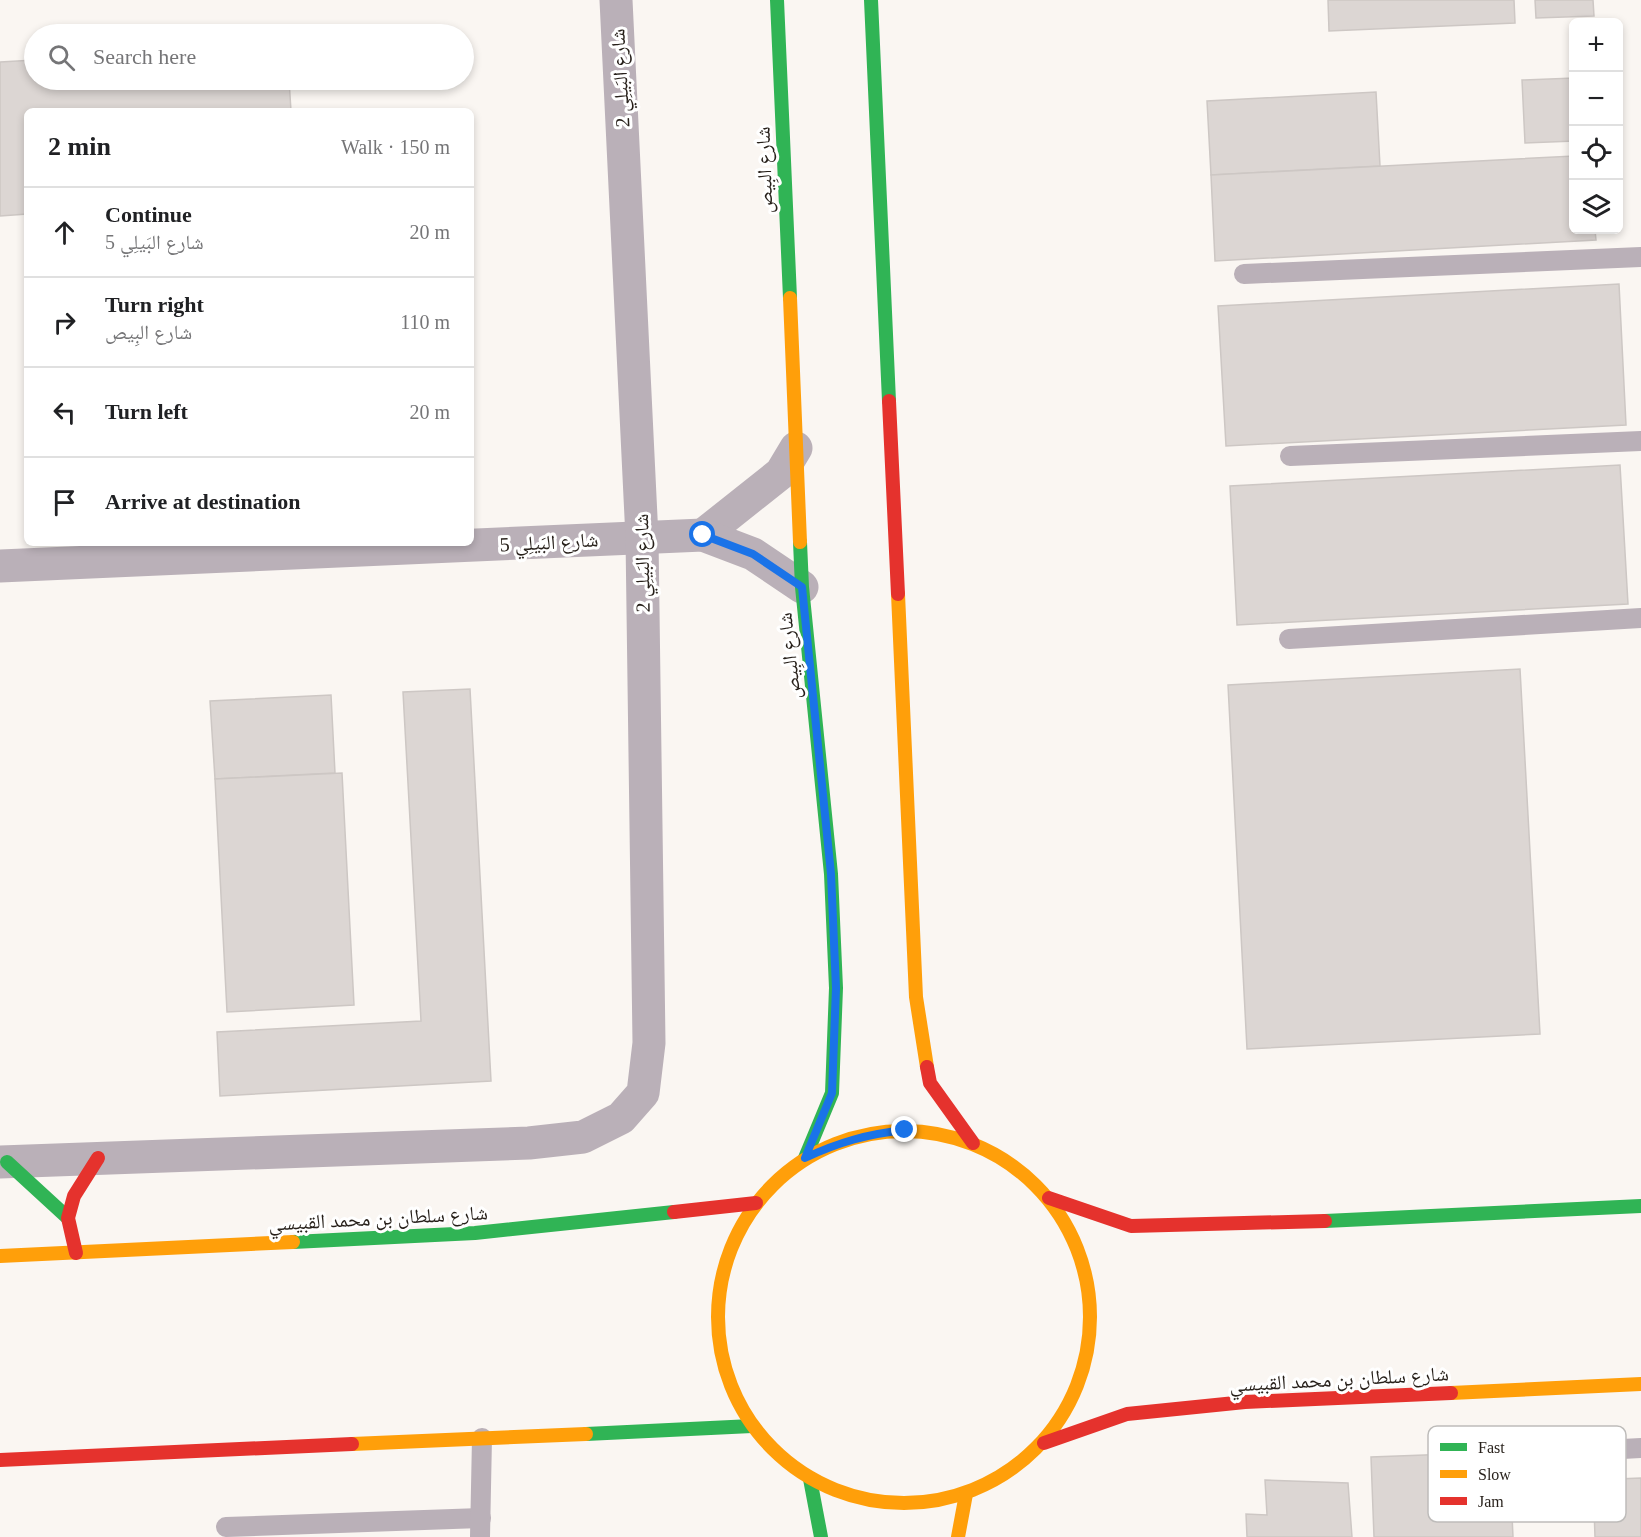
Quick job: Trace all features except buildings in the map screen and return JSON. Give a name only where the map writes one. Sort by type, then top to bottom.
[{"type":"main road","name":"شارع البِيص","points":[[777,0],[802,587],[831,874],[836,988],[832,1093],[805,1158]]},
{"type":"main road","points":[[871,0],[916,997],[930,1083],[973,1143]]},
{"type":"main road","points":[[905,1130],[939,1134],[973,1143],[1014,1166],[1049,1197],[1077,1242],[1091,1294],[1091,1337],[1090,1348],[1074,1398],[1044,1443],[966,1494],[913,1504],[860,1498],[810,1479],[778,1455],[752,1426],[729,1384],[718,1337],[718,1326],[719,1290],[732,1244],[756,1203],[805,1158],[837,1143],[870,1134],[905,1130]]},
{"type":"main road","points":[[76,1253],[68,1218],[74,1196],[98,1158]]},
{"type":"main road","points":[[3,1162],[68,1218]]},
{"type":"main road","points":[[1049,1197],[1131,1226],[1239,1225],[1641,1206]]},
{"type":"main road","name":"شارع سلطان بن محمد القبيسي","points":[[0,1256],[475,1233],[756,1203]]},
{"type":"main road","name":"شارع سلطان بن محمد القبيسي","points":[[1044,1443],[1127,1414],[1245,1402],[1641,1384]]},
{"type":"main road","points":[[0,1460],[752,1426]]},
{"type":"main road","points":[[810,1479],[821,1537]]},
{"type":"main road","points":[[958,1537],[966,1494]]},
{"type":"street","name":"شارع البَيلِي 2","points":[[98,1158],[529,1143],[584,1137],[621,1118],[643,1093],[649,1043],[642,538],[616,0]]},
{"type":"street","points":[[703,535],[781,473],[796,448]]},
{"type":"street","name":"شارع البَيلِي 5","points":[[474,545],[703,535],[753,554],[802,587]]},
{"type":"street","name":"شارع البَيلِي 5","points":[[0,566],[459,546]]},
{"type":"street","points":[[3,1162],[98,1158]]},
{"type":"lane","points":[[1244,274],[1641,257]]},
{"type":"lane","points":[[1290,456],[1641,441]]},
{"type":"lane","points":[[1289,639],[1641,618]]},
{"type":"lane","points":[[226,1527],[481,1527],[482,1438]]},
{"type":"lane","points":[[1626,1449],[1641,1448]]},
{"type":"traffic: fast","points":[[777,0],[790,298]]},
{"type":"traffic: fast","points":[[871,0],[889,401]]},
{"type":"traffic: fast","points":[[800,542],[802,587],[831,874],[836,988],[832,1093],[805,1158]]},
{"type":"traffic: fast","points":[[7,1162],[68,1218]]},
{"type":"traffic: fast","points":[[1325,1221],[1641,1206]]},
{"type":"traffic: fast","points":[[293,1242],[475,1233],[674,1212]]},
{"type":"traffic: fast","points":[[586,1434],[752,1426]]},
{"type":"traffic: fast","points":[[810,1479],[821,1537]]},
{"type":"traffic: slow","points":[[790,298],[800,542]]},
{"type":"traffic: slow","points":[[898,594],[916,997],[927,1067]]},
{"type":"traffic: slow","points":[[904,1131],[940,1135],[975,1145],[1007,1162],[1036,1185],[1059,1214],[1076,1246],[1086,1281],[1090,1317],[1086,1353],[1076,1388],[1059,1420],[1036,1449],[1007,1472],[975,1489],[940,1499],[904,1503],[868,1499],[833,1489],[801,1472],[772,1449],[749,1420],[732,1388],[722,1353],[718,1317],[722,1281],[732,1246],[749,1214],[772,1185],[801,1162],[833,1145],[868,1135],[904,1131]]},
{"type":"traffic: slow","points":[[0,1256],[293,1242]]},
{"type":"traffic: slow","points":[[1451,1393],[1641,1384]]},
{"type":"traffic: slow","points":[[352,1444],[586,1434]]},
{"type":"traffic: slow","points":[[958,1537],[966,1494]]},
{"type":"traffic: jam","points":[[889,401],[898,594]]},
{"type":"traffic: jam","points":[[927,1067],[930,1083],[973,1143]]},
{"type":"traffic: jam","points":[[76,1253],[68,1218],[74,1196],[98,1158]]},
{"type":"traffic: jam","points":[[1049,1198],[1131,1226],[1325,1221]]},
{"type":"traffic: jam","points":[[674,1212],[756,1203]]},
{"type":"traffic: jam","points":[[1044,1443],[1127,1414],[1245,1402],[1451,1393]]},
{"type":"traffic: jam","points":[[0,1460],[352,1444]]},
{"type":"route","points":[[703,535],[753,554],[802,587],[831,874],[836,988],[832,1093],[805,1158],[837,1143],[870,1134],[905,1130]]}]
